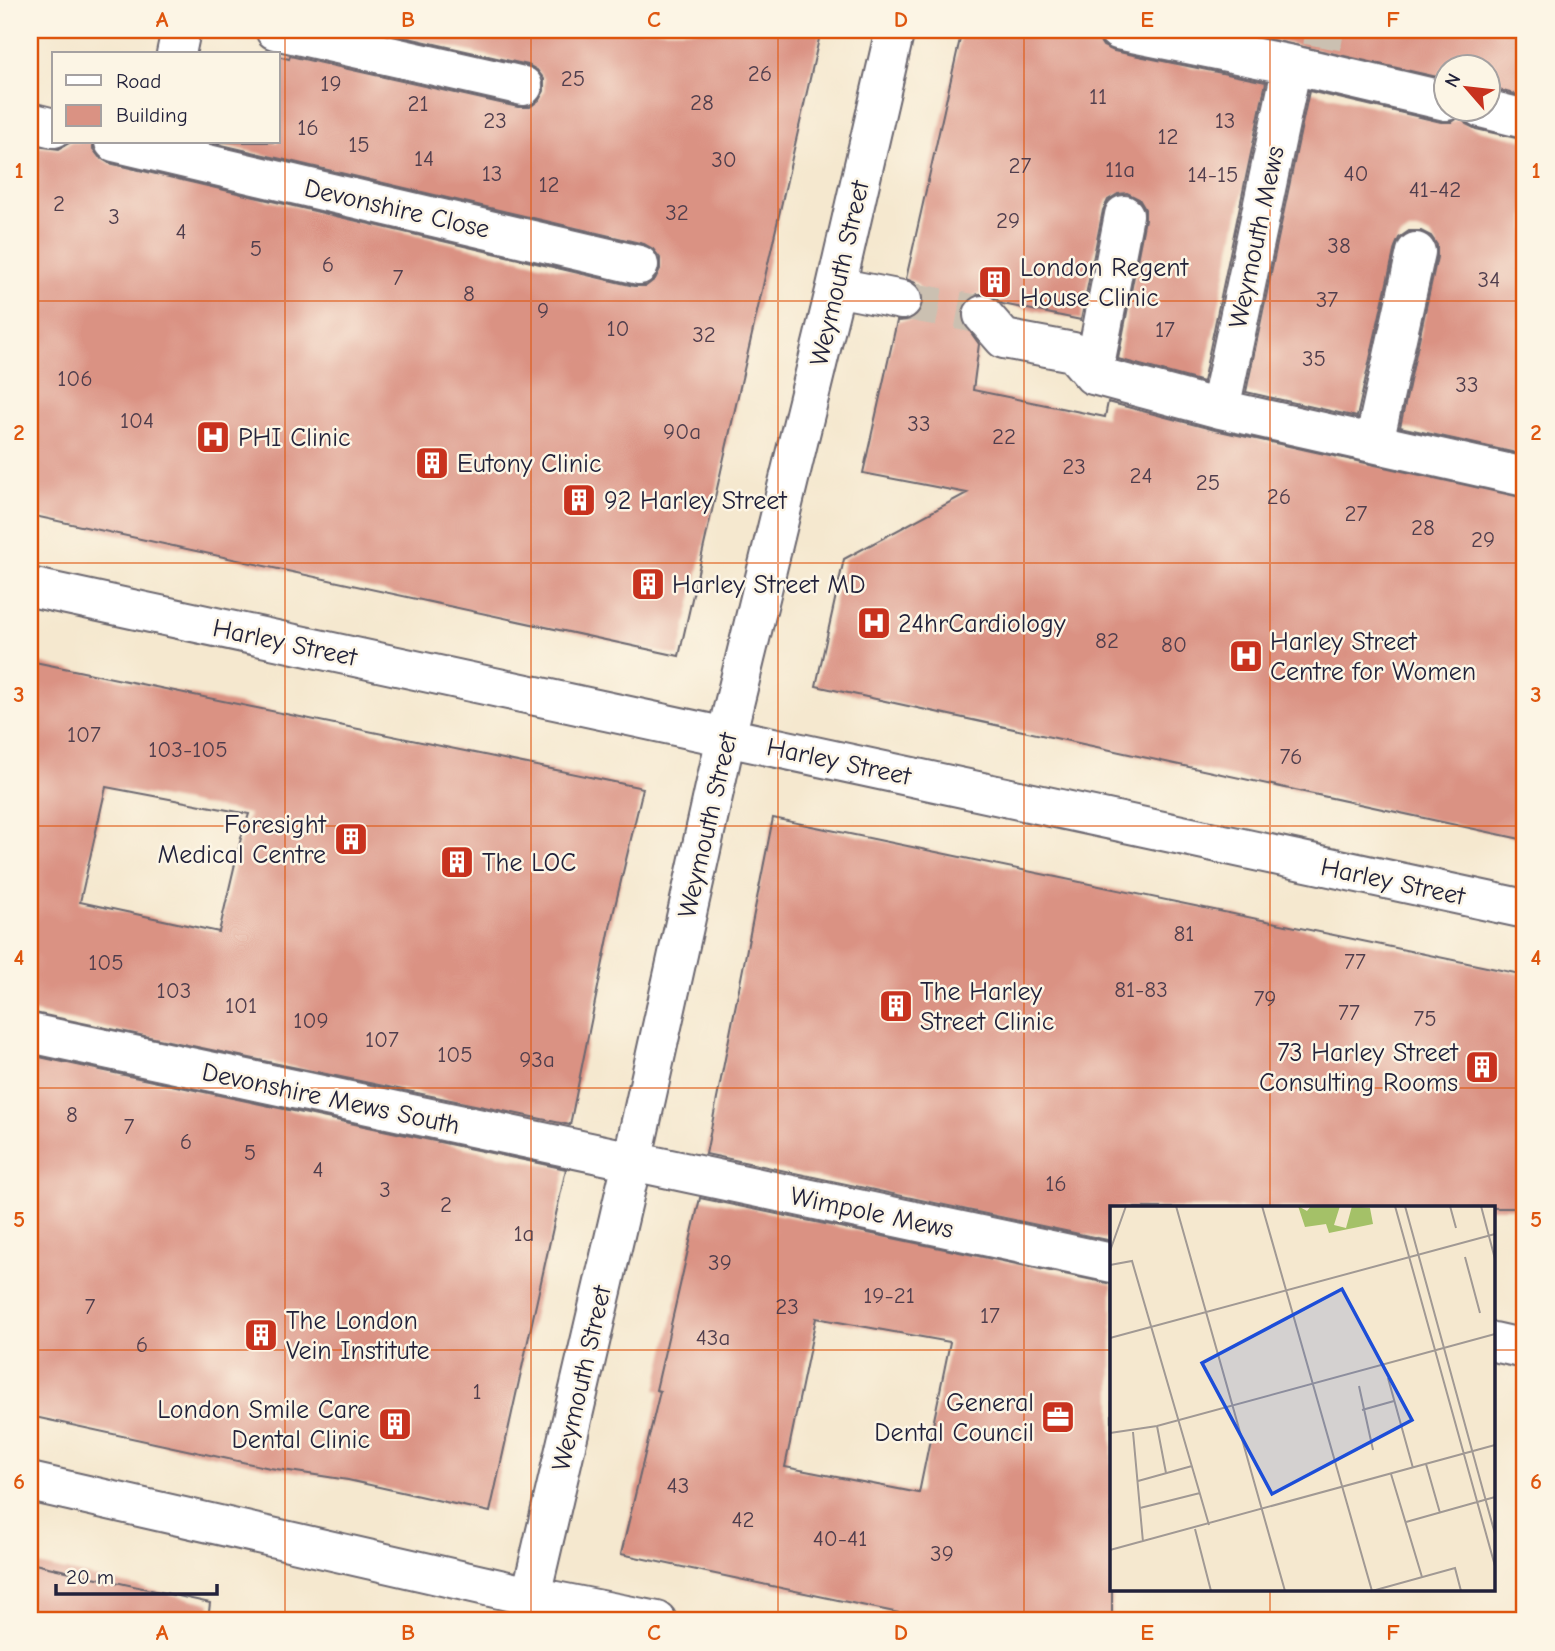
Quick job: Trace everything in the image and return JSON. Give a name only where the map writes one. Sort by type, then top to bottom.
[{"type":"street","points":[[176,52],[181,30]]},
{"type":"street","points":[[275,30],[523,86]]},
{"type":"street","name":"Weymouth Street","points":[[527,1609],[632,1162],[726,737],[836,287],[895,30]]},
{"type":"street","points":[[1118,30],[1311,61],[1432,96]]},
{"type":"street","name":"Weymouth Mews","points":[[1220,409],[1311,61]]},
{"type":"street","points":[[1502,113],[1525,119]]},
{"type":"street","points":[[30,122],[52,128]]},
{"type":"street","name":"Devonshire Close","points":[[135,144],[156,146],[639,265]]},
{"type":"street","points":[[1093,375],[1124,215]]},
{"type":"street","points":[[1374,443],[1416,252]]},
{"type":"street","points":[[836,287],[902,300]]},
{"type":"street","points":[[983,315],[1004,339],[1073,352],[1093,375],[1220,409],[1525,477]]},
{"type":"street","name":"Harley Street","points":[[30,587],[1525,909]]},
{"type":"street","name":"Devonshire Mews South","points":[[30,1033],[632,1162]]},
{"type":"street","name":"Wimpole Mews","points":[[632,1162],[1110,1263]]},
{"type":"street","points":[[1496,1342],[1525,1349]]},
{"type":"street","points":[[30,1482],[527,1609],[657,1621]]},
{"type":"building","points":[[373,30],[821,30],[679,656],[30,515],[30,172],[35,146],[59,149],[68,144],[93,144],[99,157],[109,163],[634,286],[646,286],[655,279],[660,269],[660,258],[653,249],[644,244],[218,144],[280,144],[280,57],[289,59],[290,56],[518,107],[530,107],[539,100],[544,91],[544,79],[537,70],[528,65]]},
{"type":"building","points":[[962,30],[1097,30],[1103,46],[1114,51],[1266,82],[1203,382],[1118,359],[1145,219],[1145,209],[1139,199],[1127,193],[1118,194],[1108,200],[1103,210],[1081,320],[1003,304],[989,294],[978,294],[968,299],[962,309],[962,320],[979,344],[973,390],[1105,417],[1108,402],[1215,430],[1525,498],[1525,840],[816,686],[844,559],[967,493],[863,473],[897,321],[910,320],[919,314],[923,305],[922,292],[916,283],[906,279]]},
{"type":"building","points":[[1228,30],[1525,30],[1525,97],[1502,91],[1502,52],[1432,52],[1432,76]]},
{"type":"building","points":[[1309,91],[1432,122],[1465,122],[1476,129],[1525,140],[1525,455],[1400,427],[1437,257],[1437,245],[1431,236],[1421,231],[1409,231],[1399,238],[1395,247],[1357,417],[1246,392]]},
{"type":"building","points":[[30,661],[643,788],[611,923],[570,1125],[30,1012]],"holes":[[[106,787],[249,814],[219,932],[80,902]]]},
{"type":"building","points":[[773,818],[1525,975],[1525,1208],[1110,1206],[1110,1241],[706,1154]]},
{"type":"building","points":[[30,1055],[566,1169],[490,1512],[348,1480],[270,1468],[30,1416]]},
{"type":"building","points":[[700,1198],[1110,1284],[1112,1621],[937,1621],[621,1554],[660,1391],[656,1390]],"holes":[[[816,1318],[950,1342],[919,1493],[785,1467]]]},
{"type":"building","points":[[30,1563],[210,1603],[208,1621],[30,1621]]},
{"type":"tunnel","points":[[1322,47],[1325,30]]},
{"type":"tunnel","points":[[902,300],[983,315]]},
{"type":"place","name":"London Regent House Clinic","points":[[995,282]]},
{"type":"place","name":"PHI Clinic","points":[[213,437]]},
{"type":"place","name":"Eutony Clinic","points":[[432,463]]},
{"type":"place","name":"92 Harley Street","points":[[579,500]]},
{"type":"place","name":"Harley Street MD","points":[[648,584]]},
{"type":"place","name":"24hrCardiology","points":[[874,623]]},
{"type":"place","name":"Harley Street Centre for Women","points":[[1246,656]]},
{"type":"place","name":"Foresight Medical Centre","points":[[351,839]]},
{"type":"place","name":"The LOC","points":[[457,862]]},
{"type":"place","name":"The Harley Street Clinic","points":[[896,1006]]},
{"type":"place","name":"73 Harley Street Consulting Rooms","points":[[1482,1067]]},
{"type":"place","name":"The London Vein Institute","points":[[261,1335]]},
{"type":"place","name":"General Dental Council","points":[[1058,1417]]},
{"type":"place","name":"London Smile Care Dental Clinic","points":[[395,1424]]}]
